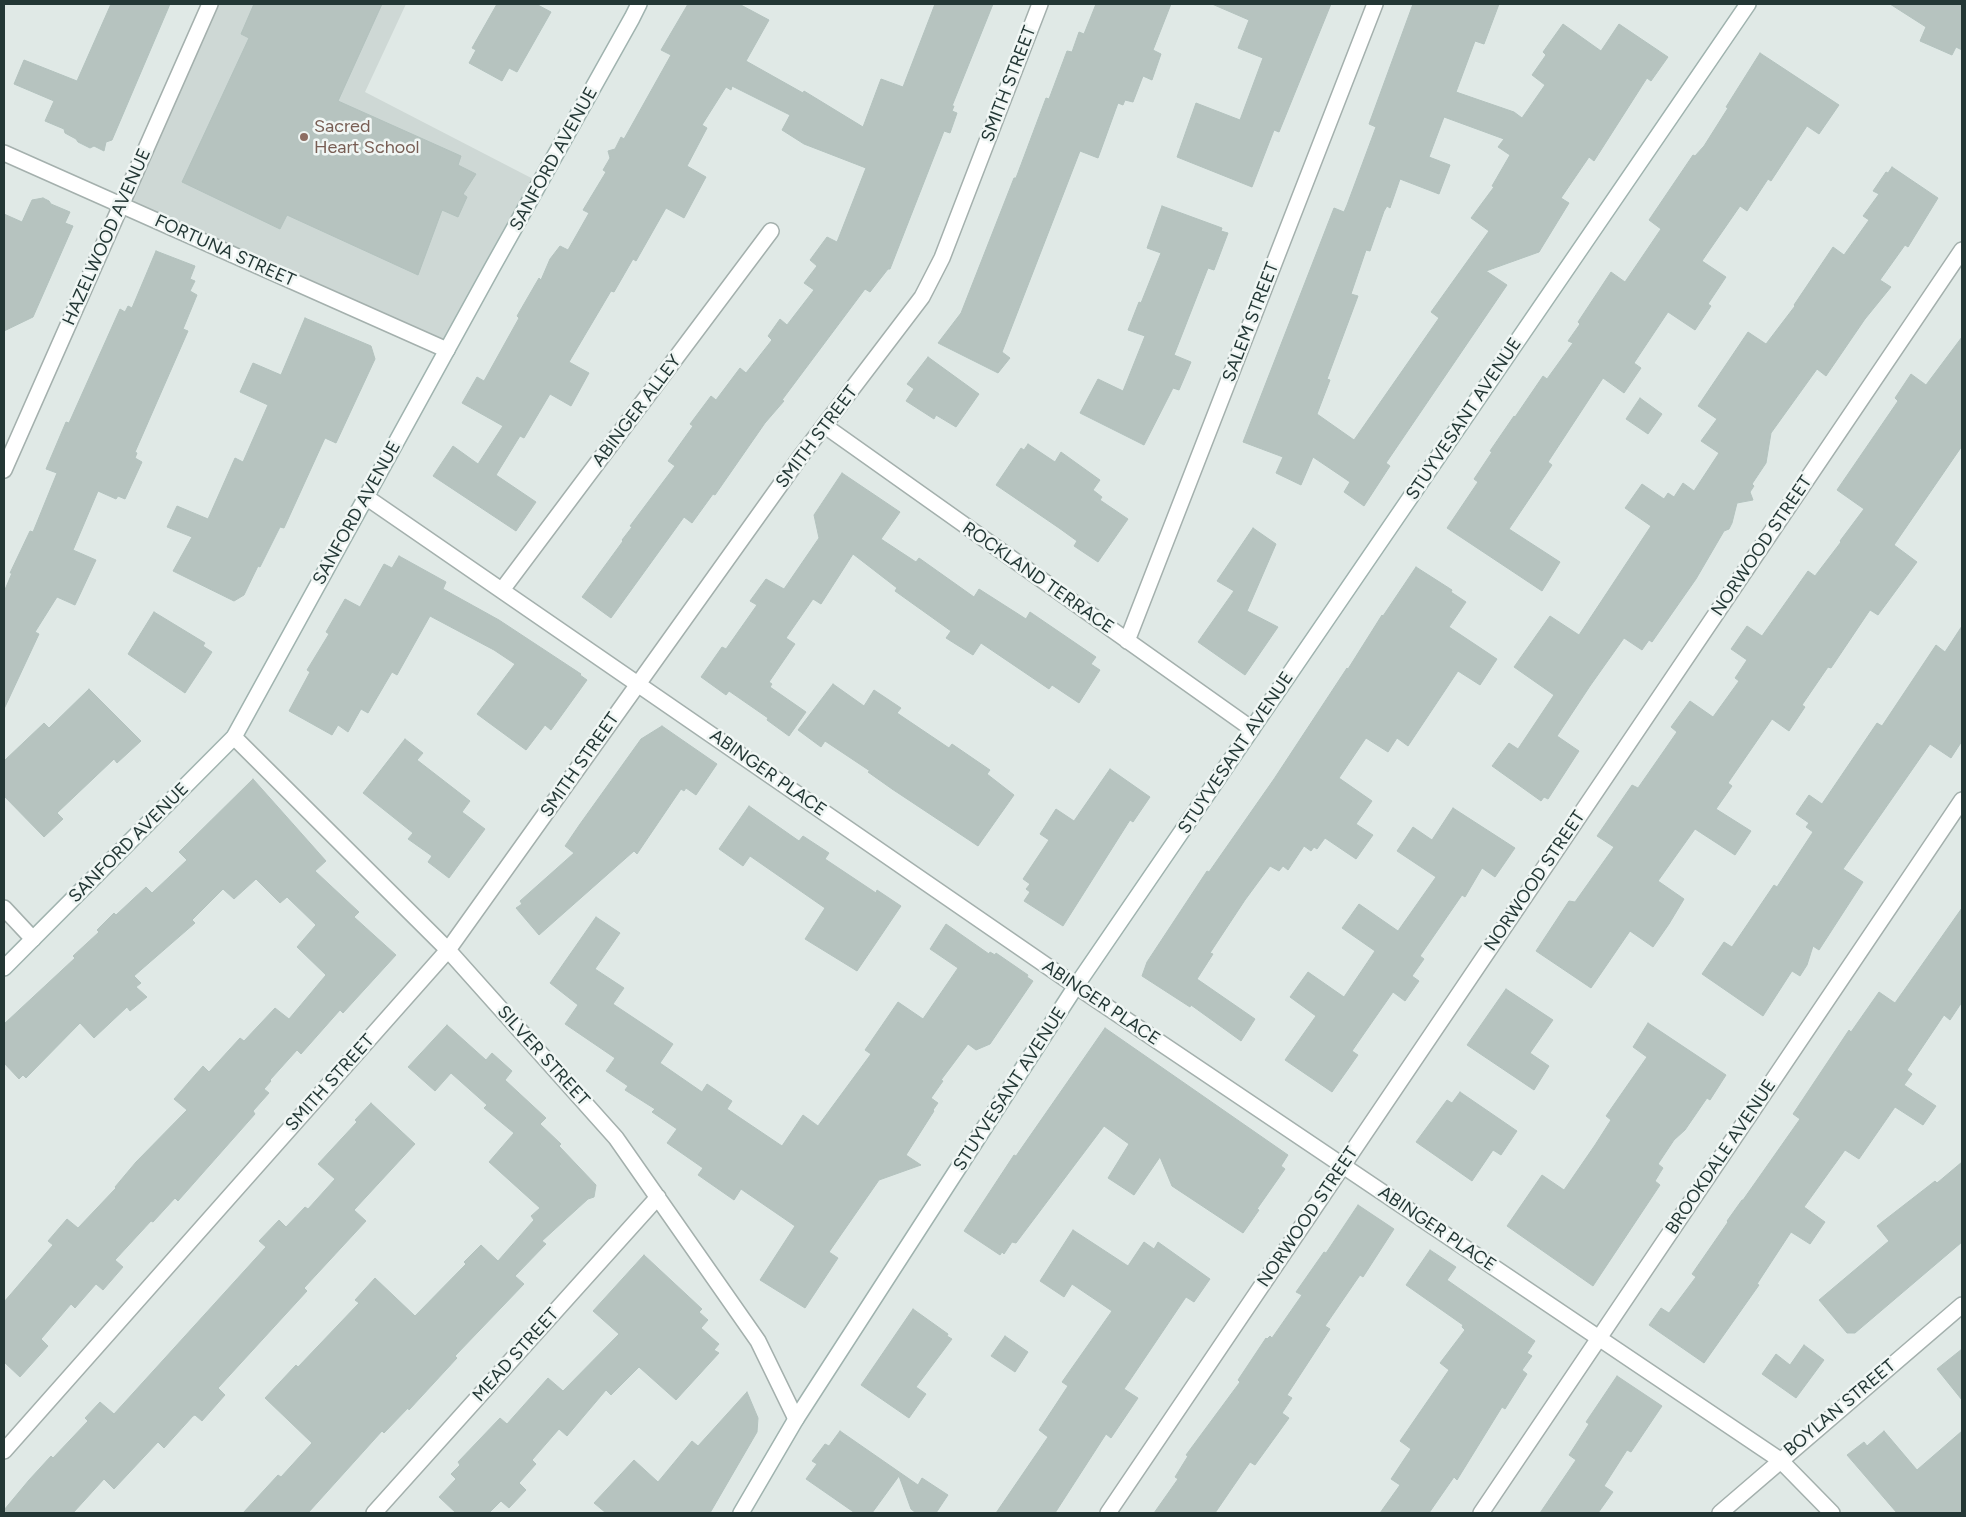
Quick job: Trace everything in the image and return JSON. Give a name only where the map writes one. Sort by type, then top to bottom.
[{"type":"street","name":"HAZELWOOD AVENUE","points":[[4,470],[210,4]]},
{"type":"street","name":"SANFORD AVENUE","points":[[4,968],[234,738],[639,4]]},
{"type":"street","name":"SMITH STREET","points":[[4,1451],[448,950],[801,456],[922,297],[942,258],[1040,4]]},
{"type":"street","name":"SALEM STREET","points":[[1127,641],[1375,4]]},
{"type":"street","name":"STUYVESANT AVENUE","points":[[741,1513],[796,1419],[1076,986],[1748,4]]},
{"type":"street","name":"FORTUNA STREET","points":[[4,153],[447,350]]},
{"type":"street","name":"ABINGER ALLEY","points":[[502,590],[770,231]]},
{"type":"street","name":"NORWOOD STREET","points":[[1108,1513],[1962,250]]},
{"type":"street","name":"ROCKLAND TERRACE","points":[[825,426],[1252,729]]},
{"type":"street","name":"ABINGER PLACE","points":[[366,497],[1076,986],[1780,1460],[1832,1513]]},
{"type":"street","name":"SILVER STREET","points":[[234,738],[448,950],[616,1138],[758,1341],[796,1419]]},
{"type":"street","name":"BROOKDALE AVENUE","points":[[1481,1513],[1962,800]]},
{"type":"street","points":[[4,908],[33,938]]},
{"type":"street","name":"MEAD STREET","points":[[374,1513],[658,1197]]},
{"type":"street","name":"BOYLAN STREET","points":[[1720,1513],[1962,1304]]},
{"type":"shaded area","name":"Sacred Heart School","points":[[212,4],[406,4],[365,92],[539,182],[446,344],[126,203]]},
{"type":"building","points":[[111,4],[170,4],[112,140],[106,142],[104,151],[94,146],[90,148],[78,142],[65,133],[64,129],[45,121],[54,101],[14,84],[24,60],[77,81]]},
{"type":"building","points":[[254,4],[382,4],[338,101],[461,156],[458,165],[476,174],[463,194],[467,197],[458,217],[442,210],[418,275],[287,215],[280,229],[182,182],[249,38],[241,34]]},
{"type":"building","points":[[497,4],[536,4],[551,12],[517,72],[509,68],[502,81],[469,63],[476,50],[472,48]]},
{"type":"building","points":[[688,4],[739,4],[769,20],[746,61],[803,93],[804,91],[863,127],[881,79],[903,87],[935,4],[993,4],[952,106],[954,106],[952,111],[957,113],[950,133],[944,131],[890,269],[888,269],[870,292],[865,289],[782,400],[784,401],[765,423],[715,495],[713,494],[692,523],[684,517],[611,618],[582,597],[623,541],[632,527],[630,526],[675,466],[668,461],[693,426],[690,424],[711,396],[716,400],[740,368],[746,373],[772,340],[768,336],[780,319],[787,325],[814,290],[804,283],[817,266],[810,260],[827,237],[837,242],[866,168],[804,144],[782,130],[790,115],[732,86],[731,90],[726,87],[702,125],[707,128],[687,166],[706,177],[684,218],[666,208],[636,261],[633,259],[614,292],[611,291],[569,362],[589,373],[571,406],[550,394],[524,438],[520,436],[496,475],[536,502],[516,531],[433,476],[453,446],[478,464],[503,426],[462,403],[477,377],[484,381],[519,318],[517,316],[539,278],[541,280],[550,259],[560,246],[568,250],[589,213],[583,210],[606,172],[603,170],[610,158],[608,151],[615,149],[621,137],[624,139],[671,55],[661,50]]},
{"type":"building","points":[[1096,4],[1171,4],[1153,50],[1161,54],[1152,80],[1143,76],[1133,102],[1125,100],[1123,105],[1118,103],[1098,158],[1080,151],[1002,352],[1010,358],[998,373],[938,343],[961,313],[1014,178],[1016,178],[1046,98],[1049,99],[1067,51],[1072,52],[1079,32],[1084,34]]},
{"type":"building","points":[[1212,4],[1331,4],[1279,132],[1274,130],[1252,187],[1177,157],[1196,103],[1240,120],[1263,58],[1238,48],[1249,20]]},
{"type":"building","points":[[1413,4],[1499,4],[1484,44],[1475,41],[1456,92],[1514,112],[1522,118],[1545,85],[1532,75],[1546,55],[1543,52],[1563,24],[1601,51],[1619,24],[1668,57],[1651,81],[1647,78],[1594,161],[1589,157],[1561,198],[1569,203],[1539,252],[1486,271],[1507,285],[1386,463],[1390,466],[1364,506],[1344,492],[1350,482],[1313,457],[1301,485],[1276,473],[1283,457],[1243,442],[1334,208],[1344,212],[1347,205],[1376,127],[1369,124]],"holes":[[[1444,117],[1504,139],[1498,147],[1510,155],[1492,186],[1494,187],[1471,218],[1489,231],[1431,312],[1439,318],[1354,440],[1317,414],[1330,380],[1327,379],[1358,296],[1351,294],[1366,250],[1370,251],[1384,211],[1387,206],[1390,208],[1400,179],[1439,194],[1450,165],[1429,157]]]},
{"type":"building","points":[[1890,4],[1962,4],[1962,50],[1956,47],[1952,55],[1920,41],[1926,27]]},
{"type":"building","points":[[1760,53],[1839,105],[1819,134],[1807,126],[1771,181],[1768,179],[1747,211],[1740,206],[1702,261],[1726,277],[1708,304],[1711,306],[1695,330],[1668,312],[1634,363],[1641,368],[1624,393],[1603,378],[1548,462],[1552,465],[1509,529],[1560,562],[1542,591],[1447,528],[1478,482],[1474,479],[1492,452],[1490,451],[1543,376],[1547,379],[1573,343],[1568,341],[1580,324],[1578,322],[1611,272],[1625,282],[1661,229],[1649,220],[1693,155],[1695,156],[1704,146]]},
{"type":"building","points":[[1892,167],[1938,198],[1908,247],[1905,245],[1880,280],[1891,287],[1865,319],[1826,376],[1817,369],[1771,433],[1766,463],[1752,484],[1754,486],[1750,492],[1753,500],[1737,503],[1729,529],[1724,531],[1696,579],[1652,642],[1649,640],[1642,650],[1624,638],[1590,686],[1557,736],[1579,751],[1548,799],[1544,797],[1541,801],[1492,766],[1509,743],[1518,749],[1554,695],[1514,667],[1550,616],[1579,635],[1651,526],[1625,508],[1642,484],[1664,499],[1668,493],[1674,497],[1683,483],[1694,491],[1719,453],[1701,441],[1717,419],[1698,406],[1748,332],[1766,344],[1795,306],[1833,247],[1844,255],[1869,220],[1863,216],[1879,194],[1873,191],[1886,172],[1888,173]]},
{"type":"building","points":[[43,198],[51,204],[70,212],[65,223],[73,226],[33,317],[4,331],[4,214],[22,222],[32,200]]},
{"type":"building","points":[[1162,206],[1222,228],[1221,231],[1228,233],[1214,270],[1208,268],[1174,355],[1191,362],[1179,390],[1173,388],[1144,445],[1080,413],[1098,379],[1123,391],[1145,336],[1128,330],[1161,253],[1147,248]]},
{"type":"building","points":[[156,251],[195,266],[190,279],[195,281],[190,291],[197,295],[183,329],[188,331],[135,452],[137,453],[135,458],[142,462],[125,499],[118,496],[116,499],[98,491],[73,550],[96,560],[75,605],[57,597],[35,632],[39,634],[4,709],[4,592],[12,573],[10,573],[30,531],[33,532],[57,473],[46,469],[66,422],[69,423],[120,309],[125,312],[128,306],[132,308]]},
{"type":"building","points":[[305,318],[371,346],[375,359],[336,443],[325,438],[284,528],[280,527],[244,595],[234,601],[173,571],[192,537],[167,527],[177,506],[208,519],[235,458],[243,462],[268,405],[240,392],[253,363],[281,375]]},
{"type":"building","points":[[1962,337],[1962,446],[1894,545],[1917,562],[1878,615],[1870,610],[1831,668],[1828,667],[1802,705],[1805,707],[1789,731],[1772,719],[1728,783],[1732,786],[1716,809],[1751,831],[1735,855],[1695,829],[1658,881],[1684,899],[1669,924],[1653,947],[1630,931],[1591,988],[1536,951],[1569,901],[1575,902],[1614,847],[1597,836],[1632,785],[1638,788],[1677,732],[1671,727],[1690,701],[1713,717],[1739,681],[1735,678],[1747,660],[1731,649],[1747,626],[1762,636],[1808,571],[1815,576],[1864,509],[1837,490],[1898,401],[1895,398],[1911,374],[1926,385]]},
{"type":"building","points":[[928,357],[979,394],[956,427],[936,415],[934,419],[906,401],[914,389],[907,384]]},
{"type":"building","points":[[1640,398],[1662,414],[1648,434],[1626,419]]},
{"type":"building","points":[[1028,444],[1055,462],[1061,452],[1100,480],[1093,490],[1102,497],[1100,500],[1128,519],[1098,562],[1074,546],[1077,541],[996,485],[1021,448],[1024,450]]},
{"type":"building","points":[[842,473],[900,512],[881,539],[916,562],[919,558],[974,597],[979,589],[1026,619],[1030,612],[1096,657],[1091,664],[1100,670],[1079,703],[1052,685],[1049,689],[981,643],[973,655],[946,638],[951,631],[895,591],[897,588],[853,554],[821,604],[813,599],[786,638],[795,644],[769,682],[772,684],[770,687],[806,712],[789,736],[767,720],[768,718],[729,691],[726,695],[701,677],[722,647],[726,649],[757,605],[750,601],[766,579],[784,589],[819,538],[814,515]]},
{"type":"building","points":[[1253,528],[1276,544],[1247,611],[1278,627],[1245,675],[1198,642],[1234,591],[1217,581]]},
{"type":"building","points":[[399,556],[446,582],[443,589],[499,620],[581,674],[587,680],[551,730],[545,725],[526,750],[477,714],[515,664],[494,650],[430,616],[397,675],[392,672],[368,713],[361,709],[348,732],[338,725],[332,735],[289,711],[310,672],[307,670],[329,634],[326,632],[345,599],[360,607],[384,564],[392,568]]},
{"type":"building","points":[[1416,567],[1452,590],[1451,592],[1466,602],[1449,627],[1497,659],[1480,685],[1458,671],[1408,746],[1397,738],[1388,752],[1366,738],[1339,778],[1372,801],[1356,824],[1373,835],[1356,859],[1325,838],[1317,849],[1314,847],[1311,851],[1304,846],[1288,870],[1283,866],[1279,871],[1270,866],[1245,900],[1210,953],[1213,954],[1197,979],[1255,1019],[1241,1041],[1191,1005],[1190,1007],[1142,976],[1147,962],[1207,871],[1209,872],[1274,779],[1382,615]]},
{"type":"building","points":[[154,612],[205,643],[203,646],[212,652],[185,693],[128,654]]},
{"type":"building","points":[[1962,626],[1962,741],[1951,758],[1930,744],[1843,869],[1863,882],[1819,950],[1813,946],[1807,965],[1800,976],[1792,971],[1763,1016],[1702,974],[1724,942],[1732,947],[1774,885],[1777,887],[1813,832],[1806,827],[1809,823],[1796,814],[1809,795],[1822,804],[1877,723],[1882,726],[1936,645],[1945,652]]},
{"type":"building","points":[[833,684],[864,706],[874,690],[901,708],[897,713],[949,748],[952,744],[990,770],[987,774],[1014,795],[978,846],[892,789],[868,772],[870,771],[825,741],[821,747],[798,730]]},
{"type":"building","points":[[89,689],[141,741],[117,763],[114,759],[57,813],[63,819],[44,837],[4,796],[4,761],[44,723],[49,728]]},
{"type":"building","points":[[662,726],[717,764],[696,795],[686,788],[684,791],[681,789],[637,854],[634,851],[539,935],[516,908],[522,904],[520,901],[574,853],[565,846],[580,824],[641,739]]},
{"type":"building","points":[[405,739],[423,753],[417,760],[470,801],[462,812],[485,829],[449,878],[428,862],[432,856],[408,839],[413,833],[363,793]]},
{"type":"building","points":[[1110,769],[1150,797],[1133,822],[1130,820],[1063,926],[1024,901],[1030,892],[1026,889],[1030,884],[1023,879],[1049,840],[1040,834],[1056,809],[1074,821]]},
{"type":"building","points":[[253,779],[326,861],[315,871],[359,912],[354,917],[396,955],[343,1013],[340,1010],[301,1054],[297,1050],[270,1080],[264,1089],[269,1093],[253,1111],[255,1114],[178,1201],[175,1198],[115,1260],[123,1267],[103,1290],[96,1284],[75,1308],[71,1304],[41,1339],[48,1346],[20,1377],[4,1362],[4,1302],[53,1245],[48,1241],[67,1219],[78,1228],[116,1188],[136,1162],[187,1110],[174,1099],[203,1066],[209,1072],[240,1038],[244,1041],[275,1008],[289,1019],[326,975],[297,947],[316,925],[287,897],[280,903],[256,879],[234,899],[223,889],[192,920],[195,923],[134,976],[141,983],[136,987],[147,997],[130,1011],[127,1007],[94,1038],[80,1023],[26,1078],[23,1075],[19,1079],[4,1063],[4,1024],[75,958],[73,956],[99,932],[97,930],[114,913],[116,915],[146,887],[152,893],[187,860],[179,852]]},
{"type":"building","points":[[749,806],[799,841],[803,836],[829,853],[825,859],[876,893],[877,890],[901,906],[857,971],[805,939],[825,908],[750,856],[743,866],[719,849]]},
{"type":"building","points":[[1453,808],[1515,848],[1495,877],[1482,868],[1465,897],[1462,895],[1420,956],[1424,959],[1412,976],[1419,981],[1405,1001],[1393,992],[1352,1051],[1358,1055],[1332,1092],[1285,1060],[1316,1016],[1290,997],[1308,972],[1344,997],[1375,951],[1342,928],[1359,904],[1398,931],[1436,877],[1397,851],[1413,827],[1432,840]]},
{"type":"building","points":[[1962,908],[1962,1002],[1950,1020],[1944,1015],[1907,1070],[1912,1074],[1904,1085],[1936,1106],[1923,1125],[1895,1107],[1859,1159],[1845,1150],[1804,1207],[1825,1222],[1810,1244],[1791,1232],[1757,1284],[1759,1285],[1704,1363],[1649,1325],[1661,1308],[1669,1313],[1696,1277],[1692,1274],[1727,1221],[1800,1119],[1793,1114],[1849,1030],[1851,1032],[1879,992],[1895,1003]]},
{"type":"building","points":[[596,917],[620,933],[595,969],[624,988],[613,1004],[673,1044],[660,1063],[702,1092],[707,1084],[732,1101],[727,1109],[782,1146],[803,1115],[818,1126],[871,1054],[865,1050],[898,1002],[923,1019],[958,968],[930,949],[946,924],[989,954],[990,952],[995,955],[996,953],[1028,975],[1027,977],[1033,981],[990,1044],[976,1050],[968,1044],[941,1080],[943,1081],[931,1098],[938,1103],[906,1155],[921,1165],[879,1180],[829,1252],[838,1258],[805,1308],[760,1280],[795,1226],[741,1189],[734,1200],[698,1175],[703,1168],[667,1143],[677,1129],[652,1112],[655,1109],[625,1090],[628,1086],[606,1071],[615,1058],[565,1024],[578,1005],[550,983]]},
{"type":"building","points":[[1506,989],[1553,1020],[1530,1053],[1549,1066],[1534,1090],[1467,1045]]},
{"type":"building","points":[[1648,1023],[1726,1075],[1710,1100],[1707,1098],[1658,1164],[1663,1168],[1655,1181],[1660,1185],[1593,1286],[1507,1226],[1542,1175],[1564,1190],[1611,1120],[1606,1116],[1647,1057],[1633,1047]]},
{"type":"building","points":[[447,1025],[486,1060],[492,1053],[512,1071],[505,1080],[546,1118],[540,1124],[561,1144],[559,1146],[596,1185],[594,1197],[588,1199],[542,1241],[546,1244],[515,1276],[524,1284],[455,1356],[457,1358],[409,1410],[408,1408],[384,1433],[382,1431],[308,1513],[243,1513],[278,1475],[281,1477],[312,1443],[265,1398],[296,1365],[298,1367],[359,1303],[355,1300],[375,1278],[415,1316],[466,1264],[464,1262],[481,1245],[498,1261],[534,1220],[531,1216],[540,1208],[489,1162],[514,1133],[484,1108],[487,1105],[451,1073],[435,1091],[408,1067]]},
{"type":"building","points":[[1105,1028],[1288,1155],[1281,1166],[1285,1169],[1243,1233],[1172,1186],[1160,1157],[1134,1195],[1108,1178],[1129,1144],[1104,1126],[1016,1243],[1012,1242],[1004,1254],[1002,1252],[1000,1255],[964,1231],[1014,1155],[1016,1156]]},
{"type":"building","points":[[1460,1092],[1517,1131],[1501,1155],[1493,1150],[1472,1181],[1416,1142],[1447,1100],[1452,1103]]},
{"type":"building","points":[[371,1103],[415,1144],[354,1210],[366,1221],[304,1288],[307,1291],[218,1388],[225,1395],[202,1421],[195,1415],[164,1448],[158,1442],[114,1489],[104,1479],[73,1513],[4,1513],[4,1510],[29,1480],[88,1421],[85,1418],[100,1402],[114,1414],[266,1247],[259,1241],[279,1220],[286,1227],[305,1207],[308,1209],[335,1179],[318,1164],[357,1122],[355,1120]]},
{"type":"building","points":[[1962,1162],[1962,1242],[1855,1333],[1847,1333],[1819,1300],[1889,1241],[1877,1226],[1935,1181],[1937,1183]]},
{"type":"building","points":[[1358,1205],[1394,1229],[1363,1277],[1360,1275],[1325,1326],[1330,1329],[1287,1395],[1292,1398],[1282,1413],[1289,1418],[1255,1465],[1250,1462],[1215,1513],[1154,1513],[1178,1479],[1175,1477],[1188,1456],[1186,1455],[1240,1382],[1238,1380],[1266,1338],[1270,1336],[1272,1338],[1302,1295],[1296,1292],[1324,1252],[1326,1253]]},
{"type":"building","points":[[1073,1230],[1128,1266],[1144,1242],[1154,1249],[1158,1242],[1210,1279],[1194,1302],[1186,1297],[1124,1389],[1138,1398],[1111,1438],[1106,1434],[1055,1513],[996,1513],[1048,1437],[1039,1430],[1068,1386],[1062,1382],[1112,1311],[1072,1284],[1064,1297],[1040,1281]]},
{"type":"building","points":[[1430,1250],[1456,1267],[1447,1280],[1535,1341],[1527,1353],[1532,1356],[1522,1370],[1527,1374],[1505,1409],[1502,1407],[1457,1480],[1454,1477],[1429,1513],[1380,1513],[1400,1485],[1391,1479],[1411,1449],[1400,1441],[1449,1370],[1440,1363],[1465,1330],[1462,1327],[1463,1325],[1406,1285]]},
{"type":"building","points":[[644,1255],[702,1309],[699,1312],[708,1320],[701,1328],[719,1344],[714,1350],[719,1353],[676,1400],[639,1367],[611,1395],[606,1390],[567,1436],[559,1429],[532,1460],[536,1464],[519,1483],[526,1490],[509,1508],[501,1501],[489,1513],[456,1513],[439,1497],[456,1479],[451,1474],[460,1465],[458,1462],[500,1418],[507,1424],[548,1378],[563,1391],[619,1334],[593,1311]]},
{"type":"building","points":[[913,1309],[948,1334],[947,1336],[952,1339],[916,1387],[926,1394],[909,1418],[861,1385]]},
{"type":"building","points":[[1005,1336],[1028,1352],[1015,1372],[991,1356]]},
{"type":"building","points":[[1804,1345],[1824,1360],[1796,1398],[1762,1374],[1776,1354],[1790,1365]]},
{"type":"building","points":[[1962,1349],[1962,1400],[1937,1369]]},
{"type":"building","points":[[1617,1376],[1662,1406],[1631,1452],[1627,1450],[1604,1486],[1613,1492],[1598,1513],[1540,1513],[1576,1460],[1569,1455],[1589,1424],[1586,1422]]},
{"type":"building","points":[[747,1392],[758,1418],[757,1432],[710,1513],[606,1513],[594,1503],[634,1460],[658,1482],[692,1441],[698,1446]]},
{"type":"building","points":[[840,1431],[918,1485],[922,1478],[948,1495],[936,1513],[916,1513],[911,1509],[899,1476],[872,1513],[855,1513],[806,1479],[817,1464],[812,1461],[825,1444],[829,1446]]},
{"type":"building","points":[[1884,1431],[1917,1470],[1962,1431],[1962,1513],[1897,1513],[1847,1455],[1864,1442],[1867,1446]]},
{"type":"place","name":"Sacred Heart School","points":[[304,137]]}]
